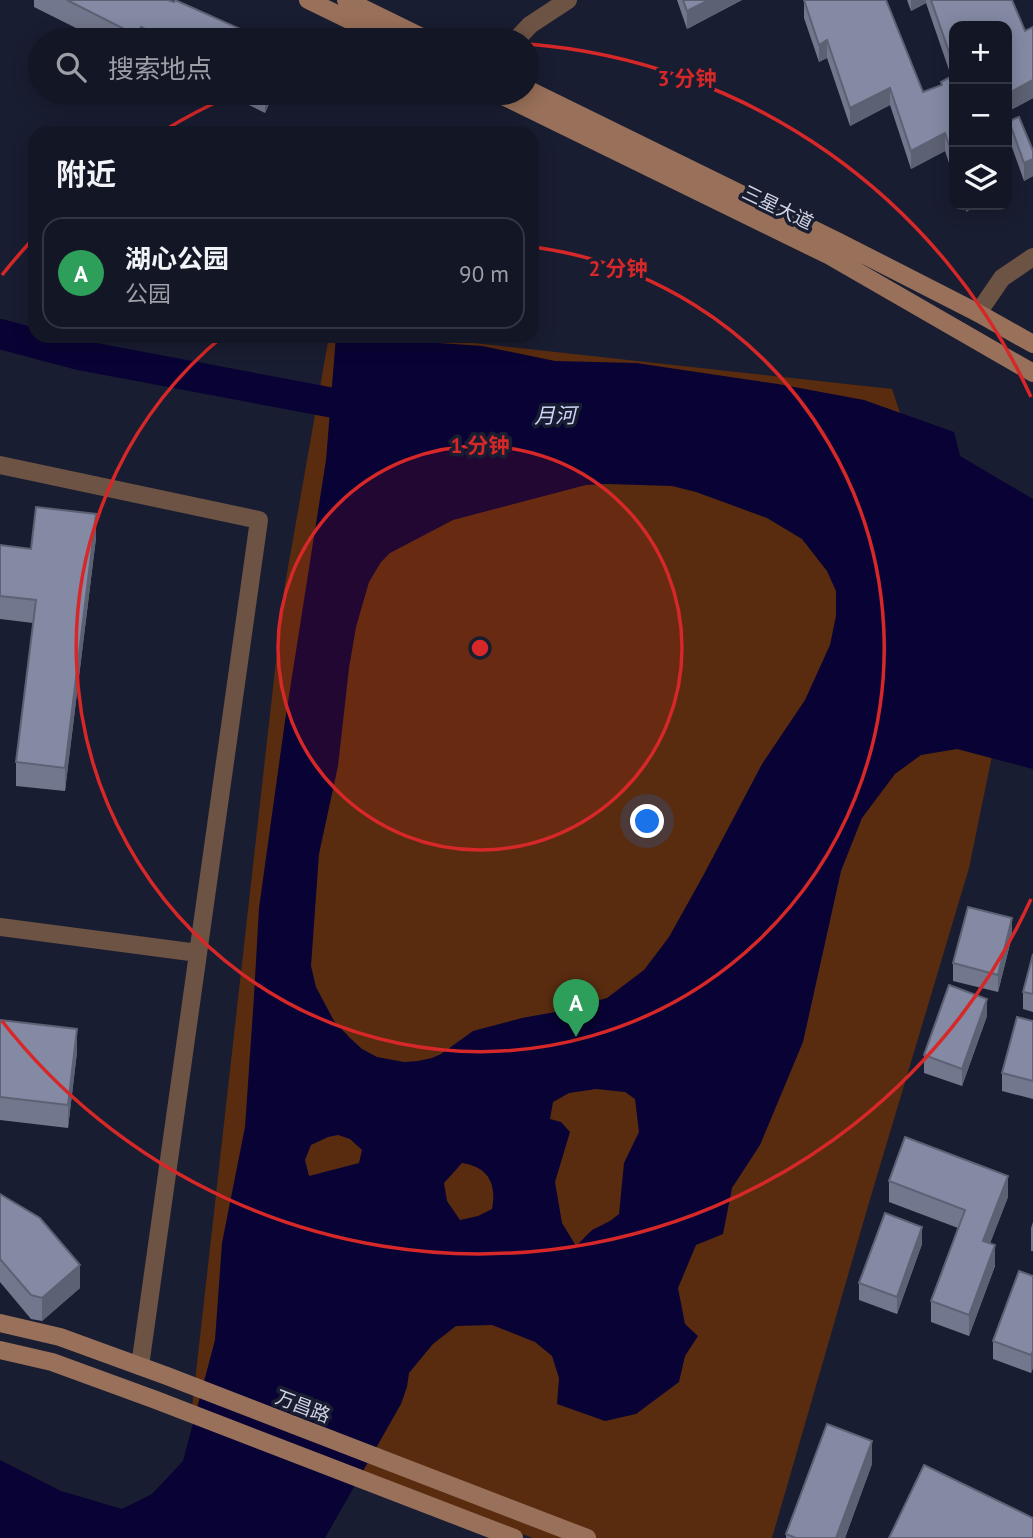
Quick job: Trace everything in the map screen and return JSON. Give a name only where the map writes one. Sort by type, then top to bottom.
[{"type":"street","points":[[308,0],[365,28]]},
{"type":"street","points":[[346,0],[403,28]]},
{"type":"street","points":[[527,28],[568,0]]},
{"type":"street","name":"三星大道","points":[[539,95],[837,241],[1033,344]]},
{"type":"street","name":"三星大道","points":[[522,105],[830,256],[1033,373]]},
{"type":"street","points":[[978,313],[1002,278],[1033,257]]},
{"type":"street","points":[[0,465],[259,520],[140,1366]]},
{"type":"street","points":[[0,927],[198,953]]},
{"type":"street","name":"万昌路","points":[[0,1323],[60,1337],[140,1366],[587,1538]]},
{"type":"street","points":[[0,1350],[52,1362],[156,1400],[514,1538]]},
{"type":"shaded area","points":[[328,343],[475,343],[892,389],[1001,712],[969,868],[772,1538],[533,1538],[192,1408],[284,590]]},
{"type":"water","points":[[335,343],[438,343],[482,346],[555,361],[636,363],[864,400],[954,432],[960,456],[1033,499],[1033,769],[957,749],[921,755],[895,774],[862,818],[841,871],[803,1042],[760,1145],[732,1188],[723,1234],[696,1245],[678,1288],[685,1324],[698,1336],[685,1356],[679,1382],[636,1414],[605,1421],[557,1404],[559,1378],[552,1356],[535,1342],[492,1325],[456,1326],[433,1344],[409,1373],[401,1404],[325,1538],[0,1538],[0,1460],[61,1491],[122,1509],[152,1494],[183,1461],[215,1340],[222,1243],[245,1127],[259,908],[326,460]],"holes":[[[586,485],[672,486],[696,492],[767,518],[802,539],[827,571],[836,591],[836,616],[830,645],[805,700],[762,764],[669,937],[644,970],[607,998],[473,1031],[432,1058],[404,1062],[377,1057],[362,1049],[334,1021],[316,987],[311,966],[319,854],[338,766],[356,627],[369,582],[390,553],[453,520]],[[596,1089],[625,1092],[635,1099],[639,1132],[624,1163],[619,1214],[592,1230],[576,1246],[562,1223],[555,1182],[570,1132],[561,1122],[550,1119],[553,1102],[569,1093]],[[338,1135],[350,1139],[362,1150],[359,1163],[309,1176],[305,1160],[311,1145]],[[462,1163],[484,1172],[492,1184],[493,1200],[492,1209],[460,1220],[447,1201],[444,1183]]]},
{"type":"building","points":[[67,0],[175,0],[238,28],[141,27],[122,28]]},
{"type":"building","points":[[683,0],[709,0],[687,11]]},
{"type":"building","points":[[804,0],[886,0],[923,92],[942,85],[941,82],[949,78],[949,145],[945,133],[911,151],[890,88],[850,108],[827,40],[819,45]]},
{"type":"building","points":[[931,0],[1012,0],[1025,31],[1033,27],[1033,80],[1012,91],[1012,21],[949,21],[949,52]]},
{"type":"building","points":[[1019,117],[1033,151],[1033,159],[1024,163],[1012,129],[1012,120]]},
{"type":"building","points":[[36,507],[96,514],[65,768],[16,762],[36,600],[0,596],[0,545],[31,549]]},
{"type":"building","points":[[968,907],[1012,918],[998,975],[953,963]]},
{"type":"building","points":[[1033,954],[1033,994],[1023,992]]},
{"type":"building","points":[[949,985],[987,999],[962,1069],[924,1055]]},
{"type":"building","points":[[1017,1017],[1033,1021],[1033,1081],[1002,1073]]},
{"type":"building","points":[[0,1020],[77,1029],[68,1105],[0,1097]]},
{"type":"building","points":[[905,1137],[1008,1176],[983,1241],[995,1245],[969,1315],[931,1301],[965,1210],[889,1181]]},
{"type":"building","points":[[0,1194],[40,1218],[80,1265],[42,1298],[31,1295],[0,1259]]},
{"type":"building","points":[[885,1213],[922,1227],[897,1297],[859,1283]]},
{"type":"building","points":[[1019,1271],[1033,1276],[1031,1355],[993,1341]]},
{"type":"building","points":[[827,1424],[872,1441],[836,1538],[796,1538],[786,1534]]},
{"type":"building","points":[[924,1465],[1033,1518],[1033,1538],[889,1538]]},
{"type":"waterway","name":"月河","points":[[0,334],[28,341]]},
{"type":"waterway","name":"月河","points":[[34,343],[79,355],[371,410]]},
{"type":"place","name":"湖心公园","points":[[576,1037]]}]
